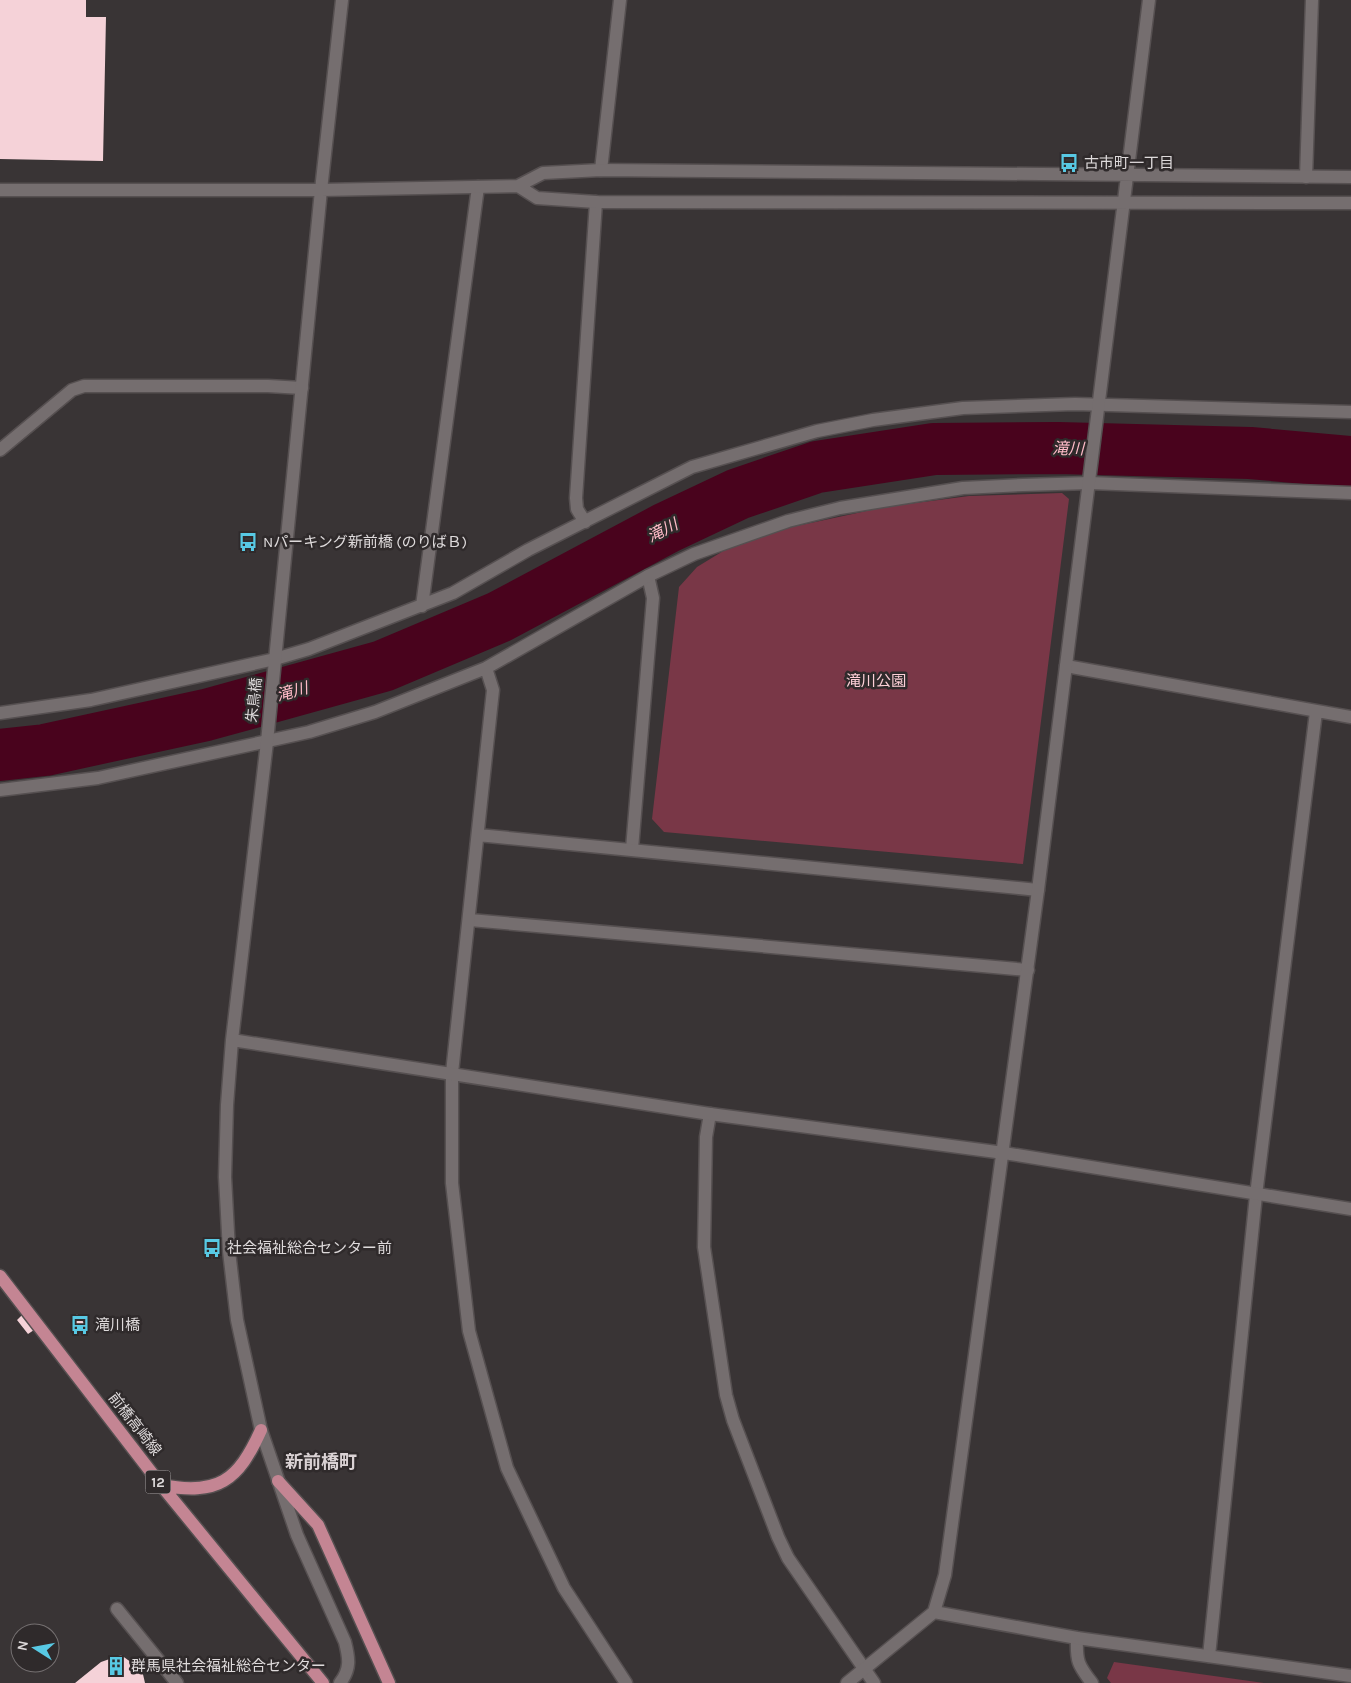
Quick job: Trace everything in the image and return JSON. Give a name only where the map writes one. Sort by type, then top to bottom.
[{"type":"main road","name":"前橋高崎線","points":[[0,1276],[161,1485],[323,1683]]},
{"type":"main road","points":[[161,1485],[191,1489],[205,1487],[230,1476],[241,1468],[261,1430]]},
{"type":"main road","points":[[278,1481],[318,1524],[389,1683]]},
{"type":"street","name":"朱鳥橋","points":[[340,1683],[347,1674],[349,1659],[345,1642],[297,1535],[261,1430],[237,1320],[229,1251],[226,1168],[227,1106],[232,1040],[267,739],[321,190],[342,0]]},
{"type":"street","points":[[601,170],[620,0]]},
{"type":"street","points":[[847,1683],[934,1612],[945,1575],[1028,970],[1149,0]]},
{"type":"street","points":[[1306,177],[1312,0]]},
{"type":"street","points":[[0,190],[321,190],[518,186],[542,173],[601,170],[1351,177]]},
{"type":"street","points":[[518,186],[537,198],[596,202],[1351,203]]},
{"type":"street","points":[[422,606],[478,187]]},
{"type":"street","points":[[585,522],[577,509],[576,498],[596,202]]},
{"type":"street","points":[[0,450],[72,390],[84,386],[302,388]]},
{"type":"street","points":[[0,713],[91,700],[274,664],[453,593],[528,550],[692,467],[817,431],[873,420],[963,408],[1100,404],[1351,412]]},
{"type":"street","points":[[0,790],[98,778],[267,739],[309,732],[375,712],[486,668],[648,576],[694,554],[737,537],[788,521],[840,508],[963,488],[1090,483],[1351,493]]},
{"type":"street","points":[[632,849],[653,598],[648,576]]},
{"type":"street","points":[[1066,666],[1316,712],[1351,716]]},
{"type":"street","points":[[486,668],[493,690],[470,920],[452,1073],[453,1204],[472,1348],[515,1488],[564,1588],[626,1683]]},
{"type":"street","points":[[1209,1656],[1256,1195],[1316,712]]},
{"type":"street","points":[[478,835],[1038,890]]},
{"type":"street","points":[[470,920],[1028,970]]},
{"type":"street","points":[[232,1040],[710,1114],[1004,1153],[1351,1209]]},
{"type":"street","points":[[710,1114],[706,1137],[704,1247],[726,1395],[733,1420],[778,1538],[788,1558],[863,1670],[874,1683]]},
{"type":"street","points":[[118,1609],[177,1683]]},
{"type":"street","points":[[934,1612],[1077,1638],[1351,1676]]},
{"type":"street","points":[[1077,1638],[1076,1655],[1078,1666],[1092,1683]]},
{"type":"green space","name":"滝川公園","points":[[1062,493],[1069,499],[1023,864],[664,832],[652,819],[679,587],[697,567],[733,545],[792,527],[885,507],[969,496]]},
{"type":"green space","points":[[1114,1662],[1264,1683],[1111,1683],[1107,1678]]},
{"type":"building","points":[[0,0],[86,0],[86,17],[106,17],[103,161],[0,159]]},
{"type":"building","points":[[77,1314],[89,1329],[83,1333],[72,1319]]},
{"type":"building","points":[[22,1315],[34,1330],[28,1334],[17,1320]]},
{"type":"building","name":"群馬県社会福祉総合センター","points":[[121,1655],[142,1670],[145,1683],[75,1683],[101,1662]]},
{"type":"waterway","name":"滝川","points":[[0,755],[45,750],[206,715],[383,666],[499,617],[666,528],[738,494],[817,467],[934,449],[1058,448],[1250,453],[1351,462]]},
{"type":"place","name":"古市町一丁目","points":[[1069,163]]},
{"type":"place","name":"Nパーキング新前橋 (のりばＢ)","points":[[248,542]]},
{"type":"place","name":"社会福祉総合センター前","points":[[212,1248]]},
{"type":"place","name":"滝川橋","points":[[80,1325]]},
{"type":"place","name":"群馬県社会福祉総合センター","points":[[116,1666]]},
{"type":"district","name":"新前橋町","points":[[321,1462]]}]
